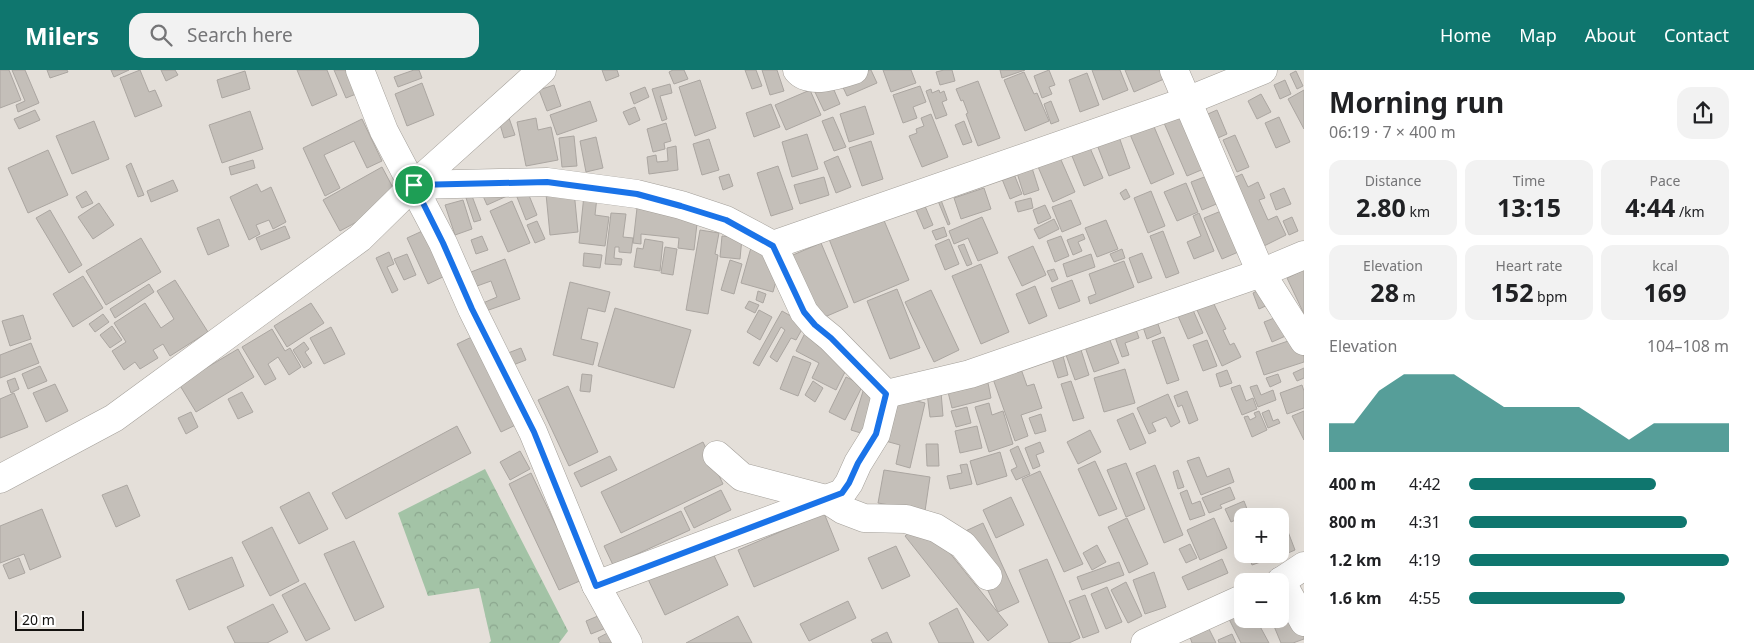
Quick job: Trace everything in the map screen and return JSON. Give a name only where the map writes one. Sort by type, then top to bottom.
[{"type":"street","points":[[360,70],[384,131],[443,243],[472,309],[534,432],[596,586],[628,643]]},
{"type":"street","points":[[0,480],[114,418],[360,238],[414,185],[542,70]]},
{"type":"street","points":[[797,70],[800,74],[814,79],[854,70]]},
{"type":"street","points":[[1174,70],[1260,273],[1304,341]]},
{"type":"street","points":[[773,246],[1187,101],[1263,70]]},
{"type":"street","points":[[414,185],[547,182],[637,194],[726,220],[773,246],[804,312],[886,394]]},
{"type":"street","points":[[886,394],[970,374],[1260,273],[1304,255]]},
{"type":"street","points":[[596,586],[842,493],[876,434],[886,394]]},
{"type":"street","points":[[717,455],[742,477],[826,499],[843,510],[864,518],[906,519],[936,528],[963,545],[988,576]]},
{"type":"street","points":[[1289,576],[1304,566]]},
{"type":"street","points":[[1289,596],[1304,622]]},
{"type":"street","points":[[1145,643],[1234,603]]},
{"type":"green space","points":[[485,469],[568,631],[559,643],[489,643],[491,641],[479,588],[428,596],[398,513]]},
{"type":"building","points":[[0,70],[9,70],[21,100],[0,108]]},
{"type":"building","points":[[12,70],[25,70],[39,103],[18,112],[16,105],[25,101]]},
{"type":"building","points":[[47,70],[67,70],[68,72],[50,78]]},
{"type":"building","points":[[111,70],[129,70],[114,77]]},
{"type":"building","points":[[140,70],[149,92],[155,90],[162,106],[135,117],[120,78]]},
{"type":"building","points":[[161,70],[175,70],[178,75],[166,81]]},
{"type":"building","points":[[297,70],[327,70],[337,95],[312,106]]},
{"type":"building","points":[[334,70],[352,70],[361,92],[346,98]]},
{"type":"building","points":[[419,70],[422,78],[398,87],[394,77]]},
{"type":"building","points":[[602,70],[617,70],[619,76],[606,81]]},
{"type":"building","points":[[684,70],[688,79],[674,84],[669,72]]},
{"type":"building","points":[[745,70],[756,70],[762,86],[752,89]]},
{"type":"building","points":[[762,70],[777,70],[784,91],[770,95]]},
{"type":"building","points":[[871,70],[877,83],[847,96],[841,83]]},
{"type":"building","points":[[883,70],[911,70],[916,83],[891,92]]},
{"type":"building","points":[[952,70],[955,81],[940,85],[936,72]]},
{"type":"building","points":[[1000,70],[1025,70],[1002,78]]},
{"type":"building","points":[[1049,70],[1055,85],[1049,87],[1052,94],[1042,98],[1034,76]]},
{"type":"building","points":[[1092,70],[1120,70],[1128,90],[1103,100]]},
{"type":"building","points":[[1125,70],[1169,70],[1171,76],[1134,92]]},
{"type":"building","points":[[245,71],[250,89],[222,98],[217,80]]},
{"type":"building","points":[[1296,71],[1303,86],[1297,89],[1290,74]]},
{"type":"building","points":[[1024,72],[1034,94],[1037,93],[1049,121],[1025,131],[1004,80]]},
{"type":"building","points":[[1087,73],[1099,105],[1080,112],[1069,80]]},
{"type":"building","points":[[700,80],[716,128],[695,136],[679,87]]},
{"type":"building","points":[[1285,80],[1291,94],[1280,99],[1274,85]]},
{"type":"building","points":[[978,81],[1000,138],[978,146],[963,100],[961,101],[956,89]]},
{"type":"building","points":[[422,83],[434,115],[407,126],[395,94]]},
{"type":"building","points":[[831,83],[840,104],[824,111],[814,90]]},
{"type":"building","points":[[670,84],[672,93],[660,96],[667,119],[662,121],[652,89]]},
{"type":"building","points":[[554,85],[561,106],[547,111],[539,90]]},
{"type":"building","points":[[920,86],[926,102],[913,107],[917,118],[903,123],[893,95]]},
{"type":"building","points":[[645,87],[649,97],[634,104],[630,93]]},
{"type":"building","points":[[931,89],[932,93],[939,90],[940,93],[944,91],[947,100],[942,102],[947,115],[936,119],[926,91]]},
{"type":"building","points":[[810,90],[821,115],[786,130],[775,105]]},
{"type":"building","points":[[1304,90],[1304,129],[1288,99]]},
{"type":"building","points":[[1261,94],[1271,112],[1257,119],[1248,101]]},
{"type":"building","points":[[590,101],[597,121],[557,135],[550,115]]},
{"type":"building","points":[[1051,101],[1059,121],[1051,124],[1044,104]]},
{"type":"building","points":[[771,104],[780,127],[754,137],[746,113]]},
{"type":"building","points":[[865,106],[874,134],[849,142],[840,114]]},
{"type":"building","points":[[635,107],[640,120],[629,125],[623,112]]},
{"type":"building","points":[[1181,107],[1206,168],[1187,176],[1161,116]]},
{"type":"building","points":[[35,110],[40,120],[19,129],[14,119]]},
{"type":"building","points":[[1217,110],[1227,134],[1211,141],[1201,117]]},
{"type":"building","points":[[250,111],[263,149],[222,163],[209,125]]},
{"type":"building","points":[[931,114],[948,157],[922,167],[909,136],[917,133],[916,129],[924,126],[921,118]]},
{"type":"building","points":[[833,117],[846,147],[834,151],[822,121]]},
{"type":"building","points":[[1279,117],[1290,142],[1276,148],[1265,123]]},
{"type":"building","points":[[509,118],[515,135],[504,138],[499,121]]},
{"type":"building","points":[[536,118],[538,130],[551,127],[558,160],[526,166],[517,122]]},
{"type":"building","points":[[362,119],[382,161],[367,168],[354,141],[324,155],[340,188],[325,196],[303,148]]},
{"type":"building","points":[[94,121],[109,159],[72,174],[56,136]]},
{"type":"building","points":[[964,121],[972,142],[963,145],[955,125]]},
{"type":"building","points":[[1152,122],[1174,174],[1151,184],[1129,132]]},
{"type":"building","points":[[666,123],[671,141],[664,143],[665,149],[653,152],[647,129]]},
{"type":"building","points":[[807,134],[818,169],[792,177],[782,142]]},
{"type":"building","points":[[1118,134],[1130,168],[1109,176],[1096,142]]},
{"type":"building","points":[[1235,135],[1249,167],[1237,172],[1223,140]]},
{"type":"building","points":[[574,136],[577,166],[562,167],[559,138]]},
{"type":"building","points":[[596,137],[603,168],[586,172],[580,141]]},
{"type":"building","points":[[709,139],[719,170],[702,175],[693,144]]},
{"type":"building","points":[[871,141],[883,179],[862,186],[849,148]]},
{"type":"building","points":[[676,146],[678,170],[649,174],[647,157],[656,155],[657,162],[668,161],[667,148]]},
{"type":"building","points":[[1090,148],[1103,178],[1084,186],[1072,156]]},
{"type":"building","points":[[48,150],[68,195],[28,213],[8,168]]},
{"type":"building","points":[[1058,153],[1075,192],[1053,202],[1036,162]]},
{"type":"building","points":[[838,156],[851,187],[836,193],[824,162]]},
{"type":"building","points":[[253,160],[255,168],[231,175],[229,167]]},
{"type":"building","points":[[131,163],[144,195],[138,197],[126,166]]},
{"type":"building","points":[[778,166],[793,209],[771,216],[757,173]]},
{"type":"building","points":[[382,167],[399,199],[340,231],[323,200]]},
{"type":"building","points":[[1032,168],[1039,190],[1024,195],[1017,173]]},
{"type":"building","points":[[1215,173],[1226,200],[1202,210],[1191,182]]},
{"type":"building","points":[[729,174],[733,186],[723,190],[719,177]]},
{"type":"building","points":[[1014,174],[1022,194],[1010,199],[1002,179]]},
{"type":"building","points":[[1242,174],[1248,187],[1258,182],[1265,198],[1259,200],[1268,220],[1277,216],[1286,235],[1258,249],[1227,181]]},
{"type":"building","points":[[824,177],[829,195],[800,204],[794,185]]},
{"type":"building","points":[[173,180],[178,191],[151,202],[147,191]]},
{"type":"building","points":[[1186,183],[1198,212],[1177,221],[1164,192]]},
{"type":"building","points":[[257,184],[261,192],[271,187],[286,222],[273,229],[269,220],[256,225],[260,234],[249,240],[230,197]]},
{"type":"building","points":[[526,188],[537,215],[526,220],[515,192]]},
{"type":"building","points":[[984,188],[991,209],[961,219],[954,198]]},
{"type":"building","points":[[1284,188],[1291,204],[1276,210],[1270,194]]},
{"type":"building","points":[[1126,189],[1130,197],[1124,200],[1120,193]]},
{"type":"building","points":[[86,191],[93,203],[82,208],[76,197]]},
{"type":"building","points":[[574,191],[578,232],[550,235],[546,194]]},
{"type":"building","points":[[1151,191],[1165,226],[1148,233],[1134,198]]},
{"type":"building","points":[[584,195],[597,197],[595,215],[609,217],[605,246],[579,243]]},
{"type":"building","points":[[472,196],[481,220],[474,222],[466,198]]},
{"type":"building","points":[[483,196],[507,196],[487,205]]},
{"type":"building","points":[[1031,198],[1033,208],[1018,212],[1015,202]]},
{"type":"building","points":[[463,200],[472,229],[455,235],[445,205]]},
{"type":"building","points":[[941,200],[950,224],[948,225],[938,201]]},
{"type":"building","points":[[1071,200],[1081,224],[1062,232],[1052,207]]},
{"type":"building","points":[[512,201],[530,243],[508,252],[490,211]]},
{"type":"building","points":[[99,203],[114,225],[93,239],[78,217]]},
{"type":"building","points":[[1045,205],[1051,218],[1038,224],[1033,210]]},
{"type":"building","points":[[925,206],[933,225],[924,229],[916,210]]},
{"type":"building","points":[[637,208],[698,215],[694,250],[678,248],[679,238],[641,234],[641,244],[633,243]]},
{"type":"building","points":[[1226,209],[1243,250],[1222,259],[1204,218]]},
{"type":"building","points":[[50,210],[82,265],[69,273],[36,218]]},
{"type":"building","points":[[611,213],[626,214],[623,237],[633,238],[631,253],[619,252],[619,247],[615,247],[614,258],[622,259],[621,265],[605,264]]},
{"type":"building","points":[[1199,213],[1214,251],[1194,259],[1187,242],[1201,236],[1193,216]]},
{"type":"building","points":[[982,217],[998,253],[978,261],[968,238],[954,244],[949,231]]},
{"type":"building","points":[[1292,217],[1298,231],[1289,235],[1283,221]]},
{"type":"building","points":[[883,218],[909,280],[854,303],[829,239]]},
{"type":"building","points":[[219,219],[229,246],[208,255],[197,228]]},
{"type":"building","points":[[1054,219],[1059,229],[1039,239],[1034,229]]},
{"type":"building","points":[[1106,220],[1118,249],[1097,257],[1085,228]]},
{"type":"building","points":[[537,221],[545,239],[535,243],[527,225]]},
{"type":"building","points":[[285,226],[290,238],[261,250],[256,238]]},
{"type":"building","points":[[944,227],[947,236],[936,240],[932,231]]},
{"type":"building","points":[[429,228],[449,274],[428,284],[407,238]]},
{"type":"building","points":[[700,230],[719,233],[715,254],[718,255],[708,314],[686,310]]},
{"type":"building","points":[[1163,231],[1179,273],[1166,278],[1150,236]]},
{"type":"building","points":[[1083,234],[1085,239],[1078,242],[1082,251],[1073,255],[1067,240]]},
{"type":"building","points":[[482,236],[488,250],[476,254],[471,240]]},
{"type":"building","points":[[722,236],[742,238],[740,259],[720,257]]},
{"type":"building","points":[[1061,236],[1069,256],[1055,262],[1047,241]]},
{"type":"building","points":[[141,238],[161,272],[106,305],[86,271]]},
{"type":"building","points":[[645,239],[663,242],[660,271],[634,267],[637,248],[643,249]]},
{"type":"building","points":[[949,239],[959,264],[945,270],[935,245]]},
{"type":"building","points":[[821,243],[848,307],[813,322],[786,258]]},
{"type":"building","points":[[752,244],[774,250],[780,267],[773,292],[741,283]]},
{"type":"building","points":[[964,244],[972,264],[967,266],[958,246]]},
{"type":"building","points":[[1033,246],[1046,275],[1022,286],[1008,257]]},
{"type":"building","points":[[665,247],[677,249],[673,275],[661,273]]},
{"type":"building","points":[[1122,249],[1125,258],[1114,262],[1110,254]]},
{"type":"building","points":[[389,252],[394,264],[387,267],[398,290],[392,293],[376,258]]},
{"type":"building","points":[[584,253],[602,255],[600,268],[583,266]]},
{"type":"building","points":[[1142,253],[1152,278],[1138,283],[1129,258]]},
{"type":"building","points":[[407,254],[416,275],[404,280],[394,259]]},
{"type":"building","points":[[1091,254],[1095,267],[1067,277],[1063,264]]},
{"type":"building","points":[[505,259],[520,299],[486,311],[483,303],[497,297],[491,281],[477,286],[471,272]]},
{"type":"building","points":[[730,260],[742,264],[734,294],[721,290]]},
{"type":"building","points":[[1124,261],[1134,287],[1090,304],[1088,297],[1096,294],[1089,274]]},
{"type":"building","points":[[981,264],[1009,332],[981,344],[952,276]]},
{"type":"building","points":[[1054,269],[1058,279],[1052,282],[1047,271]]},
{"type":"building","points":[[1304,270],[1304,314],[1287,278]]},
{"type":"building","points":[[83,276],[103,308],[73,327],[53,294]]},
{"type":"building","points":[[175,280],[208,332],[170,356],[163,344],[153,350],[158,358],[140,369],[135,362],[124,370],[112,351],[126,342],[114,323],[145,303],[161,328],[174,319],[157,291]]},
{"type":"building","points":[[1072,280],[1080,301],[1059,309],[1051,288]]},
{"type":"building","points":[[570,282],[610,292],[605,312],[588,308],[581,339],[598,343],[593,365],[553,355]]},
{"type":"building","points":[[149,284],[154,292],[115,318],[110,309]]},
{"type":"building","points":[[1035,286],[1047,316],[1029,324],[1016,294]]},
{"type":"building","points":[[1263,288],[1270,304],[1259,309],[1253,293]]},
{"type":"building","points":[[897,289],[920,348],[890,359],[867,301]]},
{"type":"building","points":[[931,290],[959,350],[934,362],[905,302]]},
{"type":"building","points":[[758,291],[766,294],[763,303],[756,300]]},
{"type":"building","points":[[749,301],[759,305],[755,313],[745,308]]},
{"type":"building","points":[[1213,302],[1226,329],[1223,330],[1230,345],[1234,343],[1241,357],[1222,366],[1197,310]]},
{"type":"building","points":[[311,303],[324,323],[287,347],[274,326]]},
{"type":"building","points":[[615,308],[691,330],[674,388],[598,366]]},
{"type":"building","points":[[759,310],[772,317],[760,340],[747,332]]},
{"type":"building","points":[[1193,310],[1203,333],[1188,339],[1178,316]]},
{"type":"building","points":[[782,311],[805,324],[796,340],[791,338],[777,362],[770,357],[785,330],[781,327],[759,366],[753,363]]},
{"type":"building","points":[[103,314],[109,322],[95,332],[89,324]]},
{"type":"building","points":[[23,315],[31,339],[10,346],[2,321]]},
{"type":"building","points":[[1282,315],[1290,334],[1272,342],[1264,322]]},
{"type":"building","points":[[1157,321],[1161,333],[1147,339],[1143,327]]},
{"type":"building","points":[[112,326],[122,340],[110,348],[100,335]]},
{"type":"building","points":[[331,327],[345,354],[324,364],[310,338]]},
{"type":"building","points":[[808,327],[822,334],[817,345],[850,362],[836,390],[812,378],[819,363],[796,351]]},
{"type":"building","points":[[1135,327],[1139,338],[1125,343],[1129,355],[1122,357],[1114,334]]},
{"type":"building","points":[[272,329],[285,351],[290,348],[301,367],[289,375],[278,357],[268,364],[276,379],[265,385],[242,347]]},
{"type":"building","points":[[480,333],[524,421],[501,432],[457,344]]},
{"type":"building","points":[[1164,337],[1179,380],[1167,384],[1152,341]]},
{"type":"building","points":[[1109,338],[1119,363],[1094,372],[1085,347]]},
{"type":"building","points":[[1297,338],[1304,362],[1264,375],[1256,352]]},
{"type":"building","points":[[1207,340],[1217,366],[1203,371],[1193,345]]},
{"type":"building","points":[[304,342],[309,349],[305,352],[312,363],[304,368],[293,350]]},
{"type":"building","points":[[31,343],[39,363],[0,378],[0,355]]},
{"type":"building","points":[[521,348],[526,360],[513,365],[508,353]]},
{"type":"building","points":[[238,349],[254,377],[196,412],[179,384]]},
{"type":"building","points":[[1081,350],[1089,375],[1075,380],[1066,355]]},
{"type":"building","points":[[793,356],[811,363],[798,396],[780,389]]},
{"type":"building","points":[[1063,356],[1068,375],[1058,378],[1052,359]]},
{"type":"building","points":[[40,366],[47,381],[28,389],[22,374]]},
{"type":"building","points":[[1020,366],[1027,386],[1034,384],[1042,408],[1021,415],[1028,436],[1015,441],[992,376]]},
{"type":"building","points":[[1304,368],[1304,378],[1297,381],[1293,373]]},
{"type":"building","points":[[1125,369],[1135,403],[1104,412],[1094,378]]},
{"type":"building","points":[[1227,370],[1232,383],[1220,387],[1216,374]]},
{"type":"building","points":[[582,374],[592,375],[590,392],[580,391]]},
{"type":"building","points":[[1278,374],[1281,382],[1270,387],[1266,378]]},
{"type":"building","points":[[846,377],[863,385],[845,420],[829,412]]},
{"type":"building","points":[[15,378],[19,389],[11,393],[7,381]]},
{"type":"building","points":[[987,378],[991,398],[952,408],[947,388]]},
{"type":"building","points":[[813,381],[823,388],[815,402],[805,395]]},
{"type":"building","points":[[1071,381],[1084,418],[1073,421],[1061,384]]},
{"type":"building","points":[[55,384],[68,411],[46,422],[33,393]]},
{"type":"building","points":[[1240,385],[1246,401],[1253,398],[1257,409],[1242,415],[1231,388]]},
{"type":"building","points":[[1257,385],[1261,395],[1273,390],[1276,400],[1258,407],[1250,387]]},
{"type":"building","points":[[1302,385],[1304,408],[1287,414],[1280,393]]},
{"type":"building","points":[[568,386],[598,452],[569,466],[538,400]]},
{"type":"building","points":[[864,388],[880,394],[867,435],[851,430]]},
{"type":"building","points":[[1187,391],[1198,420],[1189,424],[1182,405],[1178,407],[1174,396]]},
{"type":"building","points":[[242,392],[253,412],[238,419],[228,399]]},
{"type":"building","points":[[941,392],[943,416],[930,417],[927,393]]},
{"type":"building","points":[[14,393],[28,427],[0,438],[0,399]]},
{"type":"building","points":[[888,394],[925,403],[910,468],[896,464],[900,445],[878,439]]},
{"type":"building","points":[[1168,394],[1180,422],[1171,427],[1166,417],[1152,423],[1156,431],[1149,434],[1137,408]]},
{"type":"building","points":[[989,403],[992,415],[1003,411],[1013,444],[989,452],[975,407]]},
{"type":"building","points":[[967,407],[971,423],[956,427],[951,411]]},
{"type":"building","points":[[1269,410],[1273,421],[1278,419],[1280,423],[1268,428],[1262,413]]},
{"type":"building","points":[[1259,411],[1267,430],[1252,437],[1244,417],[1248,416],[1250,420],[1256,417],[1254,413]]},
{"type":"building","points":[[1304,411],[1304,440],[1292,416]]},
{"type":"building","points":[[191,412],[198,427],[186,434],[178,418]]},
{"type":"building","points":[[1133,413],[1146,443],[1130,450],[1117,420]]},
{"type":"building","points":[[1041,414],[1046,431],[1035,434],[1029,418]]},
{"type":"building","points":[[457,426],[471,453],[346,519],[332,493]]},
{"type":"building","points":[[977,426],[982,448],[960,453],[955,431]]},
{"type":"building","points":[[1090,430],[1101,452],[1078,464],[1067,442]]},
{"type":"building","points":[[703,442],[723,484],[621,533],[601,492]]},
{"type":"building","points":[[1040,442],[1044,452],[1036,455],[1040,466],[1033,469],[1025,448]]},
{"type":"building","points":[[926,444],[938,444],[939,466],[927,466]]},
{"type":"building","points":[[1018,446],[1030,474],[1016,480],[1011,470],[1017,467],[1010,450]]},
{"type":"building","points":[[520,451],[530,469],[510,480],[500,462]]},
{"type":"building","points":[[1000,452],[1007,476],[977,485],[970,461]]},
{"type":"building","points":[[610,456],[617,470],[581,487],[574,473]]},
{"type":"building","points":[[1199,457],[1207,477],[1229,468],[1234,482],[1201,495],[1187,461]]},
{"type":"building","points":[[1095,461],[1117,509],[1099,516],[1078,469]]},
{"type":"building","points":[[1126,463],[1145,509],[1126,517],[1107,470]]},
{"type":"building","points":[[967,464],[972,484],[950,489],[947,476],[962,473],[960,465]]},
{"type":"building","points":[[1155,465],[1183,535],[1164,543],[1136,473]]},
{"type":"building","points":[[884,470],[930,477],[925,511],[878,503]]},
{"type":"building","points":[[1178,470],[1184,487],[1178,489],[1173,472]]},
{"type":"building","points":[[1040,471],[1083,564],[1064,572],[1022,479]]},
{"type":"building","points":[[531,473],[582,580],[559,590],[509,484]]},
{"type":"building","points":[[127,485],[140,516],[116,527],[102,495]]},
{"type":"building","points":[[1230,487],[1235,499],[1220,505],[1222,508],[1209,513],[1202,498]]},
{"type":"building","points":[[721,490],[731,510],[694,528],[684,508]]},
{"type":"building","points":[[1187,490],[1192,504],[1200,501],[1205,515],[1190,520],[1180,493]]},
{"type":"building","points":[[309,492],[328,529],[299,544],[280,507]]},
{"type":"building","points":[[1011,497],[1024,525],[996,538],[983,510]]},
{"type":"building","points":[[1244,501],[1247,508],[1234,508],[1234,521],[1231,522],[1225,509]]},
{"type":"building","points":[[42,509],[61,557],[30,570],[24,554],[0,563],[0,526]]},
{"type":"building","points":[[681,511],[690,530],[613,565],[604,546]]},
{"type":"building","points":[[824,513],[839,550],[754,587],[738,550]]},
{"type":"building","points":[[1127,518],[1148,564],[1129,573],[1108,527]]},
{"type":"building","points":[[1214,518],[1227,548],[1200,560],[1187,530]]},
{"type":"building","points":[[924,521],[1008,625],[988,641],[905,536]]},
{"type":"building","points":[[983,523],[1019,602],[998,612],[961,533]]},
{"type":"building","points":[[272,527],[299,581],[270,596],[242,542]]},
{"type":"building","points":[[1289,534],[1295,550],[1289,553]]},
{"type":"building","points":[[354,541],[384,607],[355,621],[324,554]]},
{"type":"building","points":[[1190,544],[1197,558],[1186,563],[1179,549]]},
{"type":"building","points":[[709,545],[728,585],[665,615],[646,575]]},
{"type":"building","points":[[1097,545],[1106,562],[1092,570],[1083,553]]},
{"type":"building","points":[[896,546],[910,576],[882,589],[868,558]]},
{"type":"building","points":[[232,557],[244,586],[189,610],[176,580]]},
{"type":"building","points":[[19,558],[25,573],[9,579],[3,565]]},
{"type":"building","points":[[1047,559],[1080,638],[1069,643],[1049,643],[1019,570]]},
{"type":"building","points":[[1222,559],[1228,573],[1188,590],[1182,577]]},
{"type":"building","points":[[1119,562],[1124,575],[1082,590],[1077,577]]},
{"type":"building","points":[[1154,572],[1166,607],[1145,614],[1133,580]]},
{"type":"building","points":[[1126,582],[1142,616],[1128,623],[1111,590]]},
{"type":"building","points":[[305,583],[330,629],[306,641],[282,595]]},
{"type":"building","points":[[1107,587],[1122,622],[1106,629],[1091,594]]},
{"type":"building","points":[[1085,595],[1099,632],[1083,638],[1069,601]]},
{"type":"building","points":[[848,601],[856,618],[809,641],[800,624]]},
{"type":"building","points":[[273,604],[288,632],[267,643],[235,643],[227,627]]},
{"type":"building","points":[[1289,607],[1304,621],[1304,639],[1293,643],[1281,643],[1275,628],[1289,628]]},
{"type":"building","points":[[957,608],[974,643],[939,643],[929,623]]},
{"type":"building","points":[[605,613],[611,626],[591,634],[586,621]]},
{"type":"building","points":[[738,616],[752,643],[686,643]]},
{"type":"building","points":[[1234,616],[1234,628],[1261,628],[1269,643],[1241,643],[1229,619]]},
{"type":"building","points":[[615,629],[622,643],[600,643],[598,638]]},
{"type":"building","points":[[1209,629],[1216,643],[1192,643],[1190,637]]},
{"type":"building","points":[[887,632],[892,643],[873,643],[871,640]]},
{"type":"building","points":[[1232,634],[1236,643],[1219,643],[1218,640]]},
{"type":"route","points":[[547,182],[637,194],[726,220],[773,246],[804,312],[886,394],[876,434],[842,493],[596,586],[534,432],[472,309],[443,243],[414,185],[547,182]]}]
